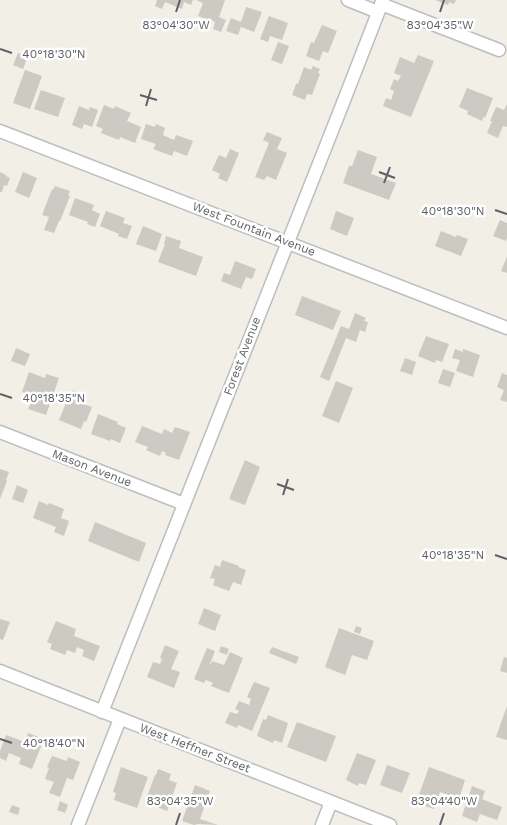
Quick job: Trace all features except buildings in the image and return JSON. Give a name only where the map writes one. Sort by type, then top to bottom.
[{"type":"street","points":[[348,0],[381,5],[499,50]]},
{"type":"street","name":"Forest Avenue","points":[[102,712],[381,5]]},
{"type":"street","name":"West Fountain Avenue","points":[[0,131],[507,328]]},
{"type":"street","name":"Mason Avenue","points":[[0,432],[184,504]]},
{"type":"street","name":"West Heffner Street","points":[[0,671],[390,825]]},
{"type":"street","points":[[78,825],[120,719]]},
{"type":"street","points":[[322,825],[332,802]]}]
